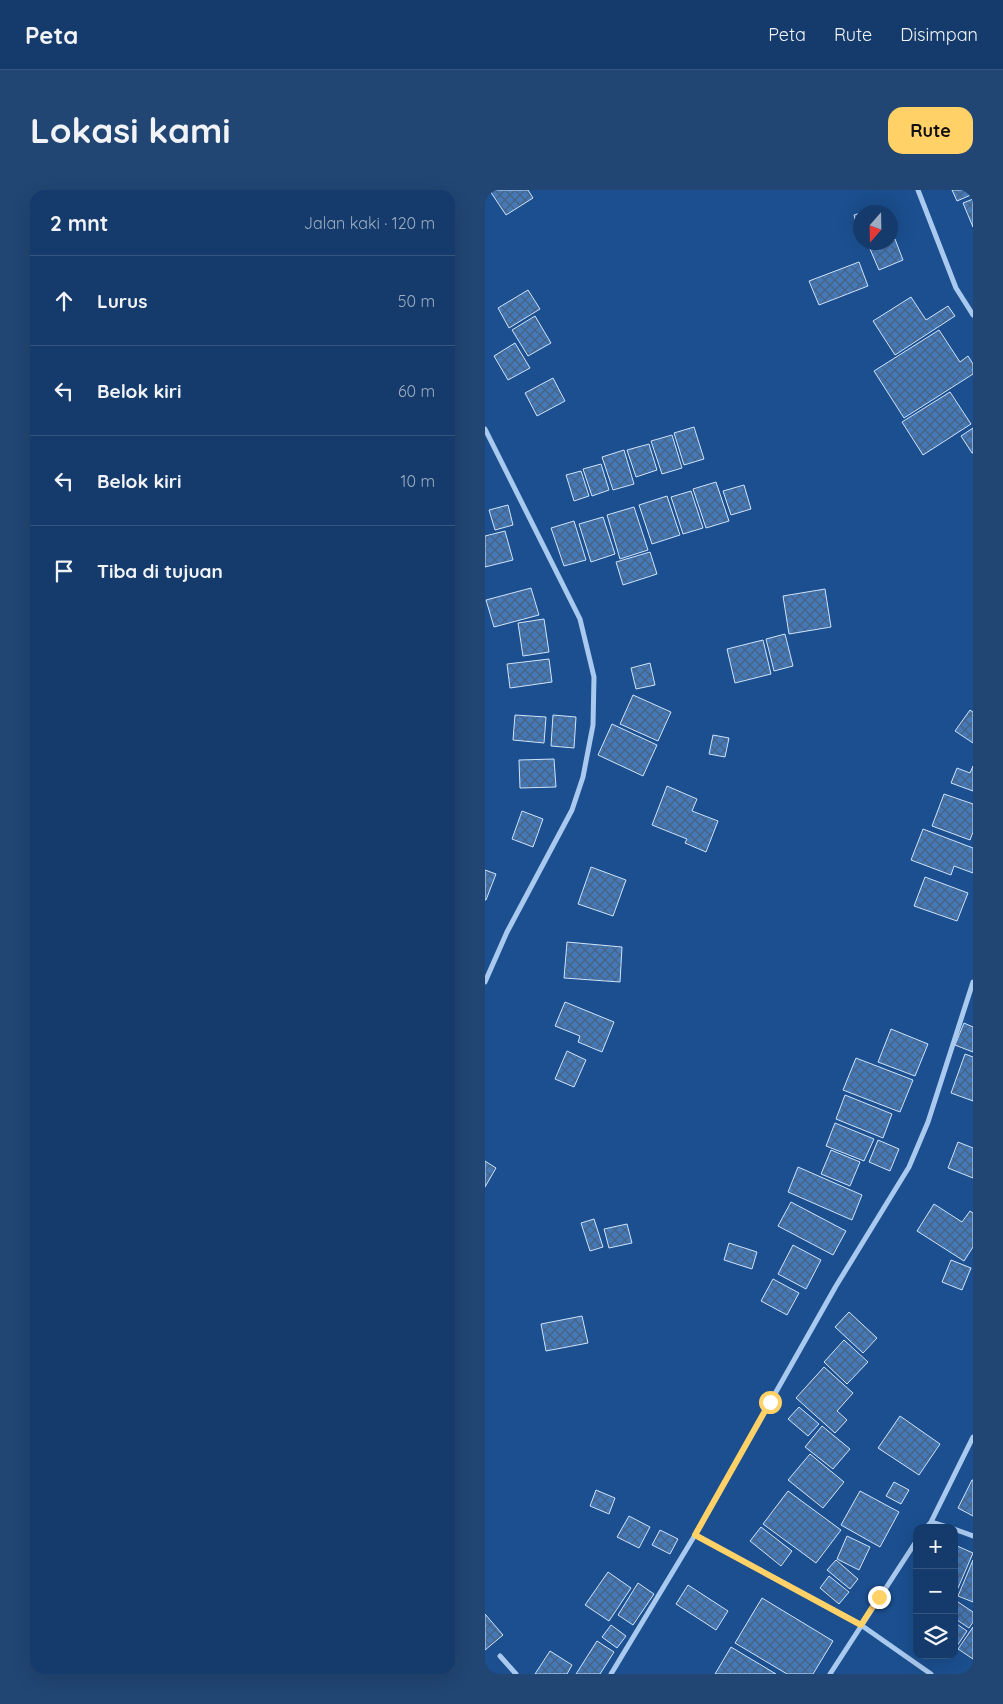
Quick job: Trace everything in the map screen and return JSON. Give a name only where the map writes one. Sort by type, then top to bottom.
[{"type":"street","points":[[918,190],[956,288],[973,315]]},
{"type":"street","points":[[485,429],[580,619],[594,677],[593,725],[583,777],[572,810],[507,932],[485,982]]},
{"type":"street","points":[[611,1674],[695,1535],[836,1286],[909,1167],[928,1122],[973,982]]},
{"type":"street","points":[[937,1524],[931,1522],[973,1437]]},
{"type":"street","points":[[958,1530],[973,1536]]},
{"type":"street","points":[[695,1535],[861,1625],[931,1674]]},
{"type":"street","points":[[830,1674],[913,1546]]},
{"type":"street","points":[[500,1656],[516,1674]]},
{"type":"building","points":[[528,190],[533,198],[506,215],[490,191]]},
{"type":"building","points":[[952,190],[973,190],[973,194],[957,201]]},
{"type":"building","points":[[973,199],[973,227],[963,203]]},
{"type":"building","points":[[898,247],[903,260],[879,270],[870,250],[898,250]]},
{"type":"building","points":[[859,262],[868,286],[819,305],[809,281]]},
{"type":"building","points":[[528,290],[540,309],[509,328],[498,308]]},
{"type":"building","points":[[911,297],[926,320],[948,306],[955,316],[895,355],[873,321]]},
{"type":"building","points":[[535,316],[551,343],[528,356],[512,330]]},
{"type":"building","points":[[939,330],[960,362],[968,356],[973,364],[973,374],[904,418],[874,371]]},
{"type":"building","points":[[515,343],[530,368],[508,380],[494,356]]},
{"type":"building","points":[[553,378],[565,401],[537,416],[525,393]]},
{"type":"building","points":[[950,392],[971,424],[923,455],[902,422]]},
{"type":"building","points":[[694,427],[704,459],[684,465],[674,433]]},
{"type":"building","points":[[973,428],[973,453],[972,453],[961,436]]},
{"type":"building","points":[[672,435],[682,468],[662,474],[651,441]]},
{"type":"building","points":[[649,444],[657,470],[636,477],[627,450]]},
{"type":"building","points":[[624,450],[634,484],[613,490],[602,457]]},
{"type":"building","points":[[601,464],[609,490],[592,496],[583,469]]},
{"type":"building","points":[[581,471],[589,496],[574,501],[566,475]]},
{"type":"building","points":[[716,482],[729,521],[706,528],[693,489]]},
{"type":"building","points":[[744,485],[751,509],[731,515],[723,491]]},
{"type":"building","points":[[691,491],[703,528],[683,534],[671,497]]},
{"type":"building","points":[[667,496],[680,535],[652,544],[639,505]]},
{"type":"building","points":[[508,505],[513,525],[495,530],[489,510]]},
{"type":"building","points":[[634,507],[648,550],[620,559],[607,515]]},
{"type":"building","points":[[603,517],[615,554],[591,562],[579,524]]},
{"type":"building","points":[[574,521],[586,560],[564,566],[551,528]]},
{"type":"building","points":[[505,531],[513,560],[485,567],[485,536]]},
{"type":"building","points":[[650,552],[657,574],[623,585],[616,562]]},
{"type":"building","points":[[531,588],[539,615],[494,627],[486,600]]},
{"type":"building","points":[[825,589],[831,627],[789,634],[783,596]]},
{"type":"building","points":[[544,619],[549,652],[523,656],[518,623]]},
{"type":"building","points":[[785,634],[793,666],[774,671],[766,639]]},
{"type":"building","points":[[763,640],[771,674],[735,683],[727,649]]},
{"type":"building","points":[[549,659],[552,682],[510,688],[507,664]]},
{"type":"building","points":[[650,663],[655,685],[636,689],[631,668]]},
{"type":"building","points":[[633,695],[671,712],[658,741],[620,724]]},
{"type":"building","points":[[970,710],[973,712],[973,743],[955,731]]},
{"type":"building","points":[[515,715],[546,717],[544,743],[513,740]]},
{"type":"building","points":[[553,715],[576,717],[574,748],[551,746]]},
{"type":"building","points":[[612,724],[657,745],[643,776],[598,755]]},
{"type":"building","points":[[713,735],[729,738],[725,757],[709,754]]},
{"type":"building","points":[[554,759],[556,787],[520,788],[519,760]]},
{"type":"building","points":[[973,766],[973,791],[951,783],[957,768],[970,773]]},
{"type":"building","points":[[667,786],[697,799],[692,811],[718,821],[706,852],[685,843],[687,839],[652,825]]},
{"type":"building","points":[[944,794],[973,804],[973,832],[970,840],[932,826]]},
{"type":"building","points":[[522,811],[543,819],[533,847],[512,839]]},
{"type":"building","points":[[923,829],[973,848],[973,873],[954,866],[951,875],[911,860]]},
{"type":"building","points":[[591,867],[626,880],[613,916],[578,904]]},
{"type":"building","points":[[485,870],[496,874],[486,900],[485,900]]},
{"type":"building","points":[[925,877],[968,893],[957,921],[914,906]]},
{"type":"building","points":[[567,942],[622,947],[620,982],[564,978]]},
{"type":"building","points":[[565,1002],[614,1022],[602,1052],[578,1042],[580,1036],[555,1026]]},
{"type":"building","points":[[964,1023],[973,1027],[973,1052],[955,1045]]},
{"type":"building","points":[[891,1029],[928,1044],[915,1076],[878,1062]]},
{"type":"building","points":[[567,1051],[586,1060],[574,1087],[555,1079]]},
{"type":"building","points":[[965,1054],[973,1057],[973,1101],[951,1093]]},
{"type":"building","points":[[856,1058],[913,1080],[900,1112],[843,1090]]},
{"type":"building","points":[[845,1095],[892,1114],[883,1138],[836,1119]]},
{"type":"building","points":[[835,1123],[874,1139],[864,1161],[826,1146]]},
{"type":"building","points":[[878,1140],[899,1149],[890,1171],[869,1162]]},
{"type":"building","points":[[958,1142],[973,1148],[973,1178],[948,1168]]},
{"type":"building","points":[[831,1150],[860,1162],[850,1186],[821,1174]]},
{"type":"building","points":[[485,1161],[496,1168],[485,1187]]},
{"type":"building","points":[[798,1167],[862,1195],[852,1220],[788,1192]]},
{"type":"building","points":[[791,1202],[846,1231],[833,1255],[778,1226]]},
{"type":"building","points":[[934,1204],[962,1222],[970,1211],[973,1213],[973,1247],[964,1261],[917,1231]]},
{"type":"building","points":[[594,1219],[603,1247],[590,1251],[581,1223]]},
{"type":"building","points":[[627,1224],[632,1243],[609,1248],[604,1229]]},
{"type":"building","points":[[729,1243],[757,1252],[752,1269],[724,1260]]},
{"type":"building","points":[[793,1245],[821,1260],[806,1289],[778,1274]]},
{"type":"building","points":[[951,1260],[971,1268],[962,1290],[942,1282]]},
{"type":"building","points":[[773,1279],[799,1293],[787,1315],[761,1301]]},
{"type":"building","points":[[849,1312],[877,1338],[863,1353],[835,1327]]},
{"type":"building","points":[[582,1316],[588,1343],[546,1351],[541,1324]]},
{"type":"building","points":[[844,1340],[868,1362],[847,1384],[824,1362]]},
{"type":"building","points":[[824,1367],[853,1393],[837,1411],[847,1420],[835,1433],[796,1398]]},
{"type":"building","points":[[799,1407],[819,1424],[808,1436],[788,1419]]},
{"type":"building","points":[[900,1416],[940,1444],[919,1475],[878,1448]]},
{"type":"building","points":[[822,1426],[850,1449],[833,1469],[805,1447]]},
{"type":"building","points":[[810,1454],[844,1482],[823,1508],[788,1480]]},
{"type":"building","points":[[973,1480],[973,1516],[958,1508]]},
{"type":"building","points":[[894,1482],[909,1490],[901,1504],[886,1496]]},
{"type":"building","points":[[596,1490],[615,1498],[609,1514],[590,1506]]},
{"type":"building","points":[[788,1491],[841,1530],[816,1563],[763,1524]]},
{"type":"building","points":[[860,1491],[899,1512],[880,1547],[841,1525]]},
{"type":"building","points":[[629,1516],[650,1527],[639,1548],[617,1537]]},
{"type":"building","points":[[761,1527],[792,1551],[781,1566],[750,1541]]},
{"type":"building","points":[[660,1530],[678,1539],[670,1554],[652,1545]]},
{"type":"building","points":[[847,1536],[870,1547],[859,1570],[837,1559]]},
{"type":"building","points":[[958,1546],[973,1553],[958,1588]]},
{"type":"building","points":[[836,1560],[858,1579],[850,1589],[827,1570]]},
{"type":"building","points":[[973,1560],[973,1602],[958,1596]]},
{"type":"building","points":[[608,1572],[631,1588],[609,1621],[585,1605]]},
{"type":"building","points":[[829,1576],[849,1592],[839,1604],[820,1588]]},
{"type":"building","points":[[638,1583],[654,1594],[633,1625],[618,1615]]},
{"type":"building","points":[[688,1585],[728,1611],[716,1630],[676,1604]]},
{"type":"building","points":[[762,1598],[833,1641],[813,1674],[787,1674],[735,1643]]},
{"type":"building","points":[[958,1602],[973,1612],[973,1622],[969,1628],[958,1621]]},
{"type":"building","points":[[485,1614],[503,1635],[485,1650]]},
{"type":"building","points":[[611,1625],[626,1636],[617,1648],[602,1637]]},
{"type":"building","points":[[958,1625],[967,1631],[958,1644]]},
{"type":"building","points":[[973,1627],[973,1659],[958,1649]]},
{"type":"building","points":[[597,1641],[614,1652],[600,1674],[576,1674]]},
{"type":"building","points":[[731,1647],[776,1674],[715,1674]]},
{"type":"building","points":[[550,1651],[572,1665],[567,1674],[535,1674]]},
{"type":"route","points":[[770,1402],[695,1535],[861,1625],[879,1597]]}]
